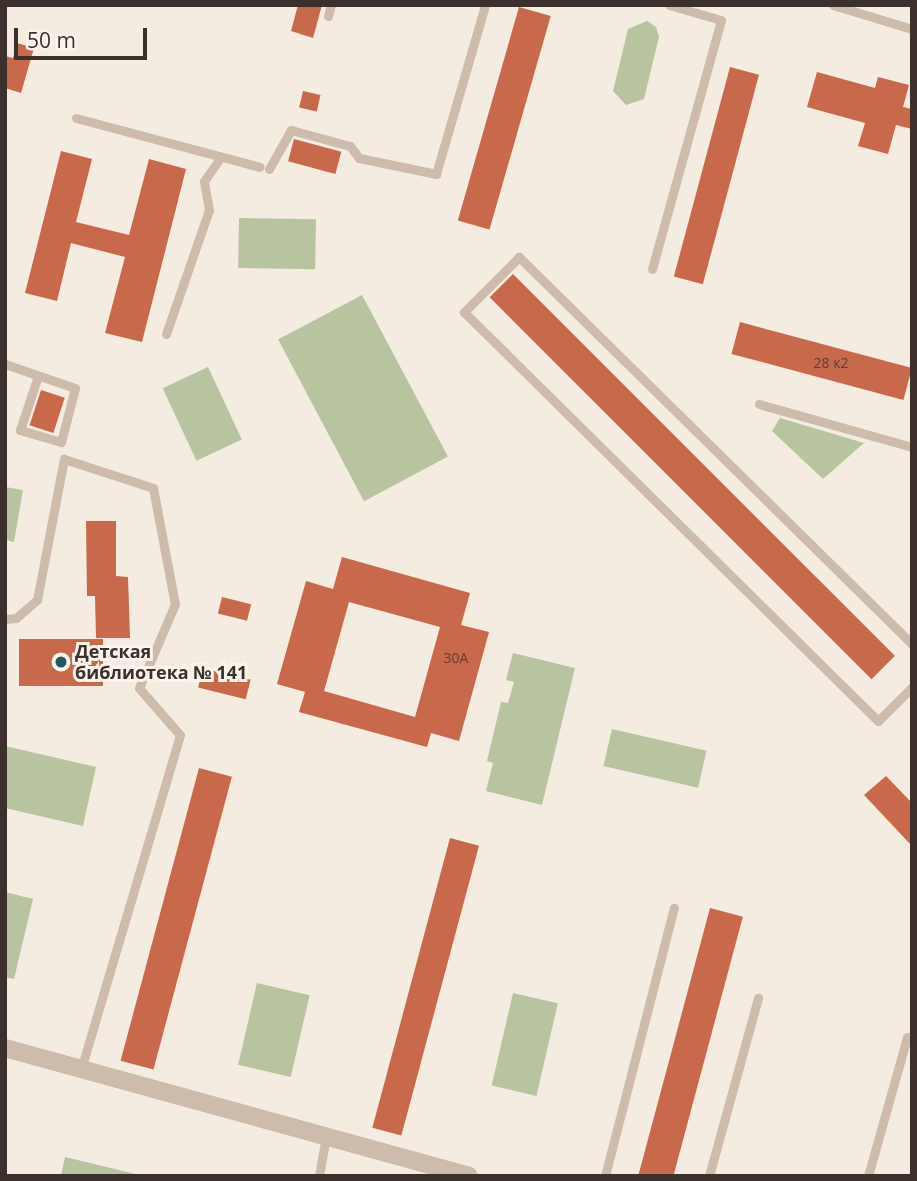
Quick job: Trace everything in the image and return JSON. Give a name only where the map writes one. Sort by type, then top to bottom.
[{"type":"street","points":[[5,1048],[469,1176]]},
{"type":"lane","points":[[327,16],[331,5]]},
{"type":"lane","points":[[76,118],[264,168],[291,130],[350,146],[359,158],[436,174],[485,5]]},
{"type":"lane","points":[[652,269],[721,20],[669,5]]},
{"type":"lane","points":[[832,5],[912,29]]},
{"type":"lane","points":[[166,334],[209,210],[204,181],[221,157]]},
{"type":"lane","points":[[912,645],[519,257],[464,312],[878,720],[912,687]]},
{"type":"lane","points":[[5,364],[75,388],[61,442],[20,430],[38,376]]},
{"type":"lane","points":[[759,404],[912,447]]},
{"type":"lane","points":[[5,619],[16,618],[37,600],[64,459],[153,488],[175,604],[139,688],[180,735],[81,1069]]},
{"type":"lane","points":[[606,1176],[674,908]]},
{"type":"lane","points":[[709,1176],[758,998]]},
{"type":"lane","points":[[868,1176],[907,1037],[912,1038]]},
{"type":"lane","points":[[319,1176],[326,1136]]},
{"type":"green space","points":[[647,21],[656,27],[659,37],[644,99],[626,105],[613,91],[628,29]]},
{"type":"green space","points":[[239,218],[316,219],[315,269],[238,268]]},
{"type":"green space","points":[[362,295],[448,457],[364,501],[278,340]]},
{"type":"green space","points":[[208,367],[242,440],[196,461],[163,388]]},
{"type":"green space","points":[[780,418],[864,443],[823,479],[772,431]]},
{"type":"green space","points":[[5,487],[23,490],[14,542],[5,540]]},
{"type":"green space","points":[[513,653],[575,668],[542,805],[486,791],[493,763],[487,761],[501,702],[508,703],[514,682],[506,680]]},
{"type":"green space","points":[[612,729],[707,751],[698,788],[603,766]]},
{"type":"green space","points":[[5,746],[96,767],[83,826],[5,808]]},
{"type":"green space","points":[[5,892],[33,899],[14,979],[5,977]]},
{"type":"green space","points":[[257,983],[310,995],[291,1077],[238,1065]]},
{"type":"green space","points":[[513,993],[558,1003],[536,1096],[492,1086]]},
{"type":"green space","points":[[65,1157],[144,1176],[61,1176]]},
{"type":"building","points":[[298,5],[322,5],[313,38],[291,31]]},
{"type":"building","points":[[519,7],[551,16],[490,229],[458,220]]},
{"type":"building","points":[[17,43],[34,48],[21,93],[5,88],[5,56],[13,58]]},
{"type":"building","points":[[730,67],[759,75],[703,284],[674,277]]},
{"type":"building","points":[[817,72],[875,88],[878,77],[909,85],[903,107],[912,109],[912,129],[896,125],[888,154],[858,146],[865,123],[807,107]]},
{"type":"building","points":[[303,91],[321,95],[317,112],[299,108]]},
{"type":"building","points":[[294,139],[341,152],[335,174],[288,161]]},
{"type":"building","points":[[61,151],[92,159],[76,222],[129,235],[149,159],[186,169],[142,342],[105,333],[125,257],[71,243],[57,301],[25,293]]},
{"type":"building","points":[[513,274],[895,656],[872,679],[490,297]]},
{"type":"building","points":[[740,322],[912,368],[903,400],[731,354]]},
{"type":"building","points":[[41,390],[65,398],[53,433],[30,425]]},
{"type":"building","points":[[86,521],[116,521],[116,576],[128,577],[130,638],[96,638],[95,596],[87,596]]},
{"type":"building","points":[[342,557],[470,593],[461,625],[489,632],[459,741],[431,733],[427,747],[299,712],[305,692],[277,684],[306,581],[333,589]],"holes":[[[349,602],[440,627],[415,717],[324,691]]]},
{"type":"building","points":[[222,597],[251,604],[247,621],[218,613]]},
{"type":"building","name":"Детская библиотека № 141","points":[[19,639],[103,639],[103,686],[19,686]]},
{"type":"building","points":[[203,668],[251,680],[246,699],[198,687]]},
{"type":"building","points":[[199,768],[232,777],[153,1069],[121,1061]]},
{"type":"building","points":[[886,776],[912,803],[912,846],[864,795]]},
{"type":"building","points":[[450,838],[479,846],[401,1136],[372,1128]]},
{"type":"building","points":[[710,908],[743,917],[673,1176],[638,1176]]},
{"type":"place","name":"Детская библиотека № 141","points":[[61,662]]}]
